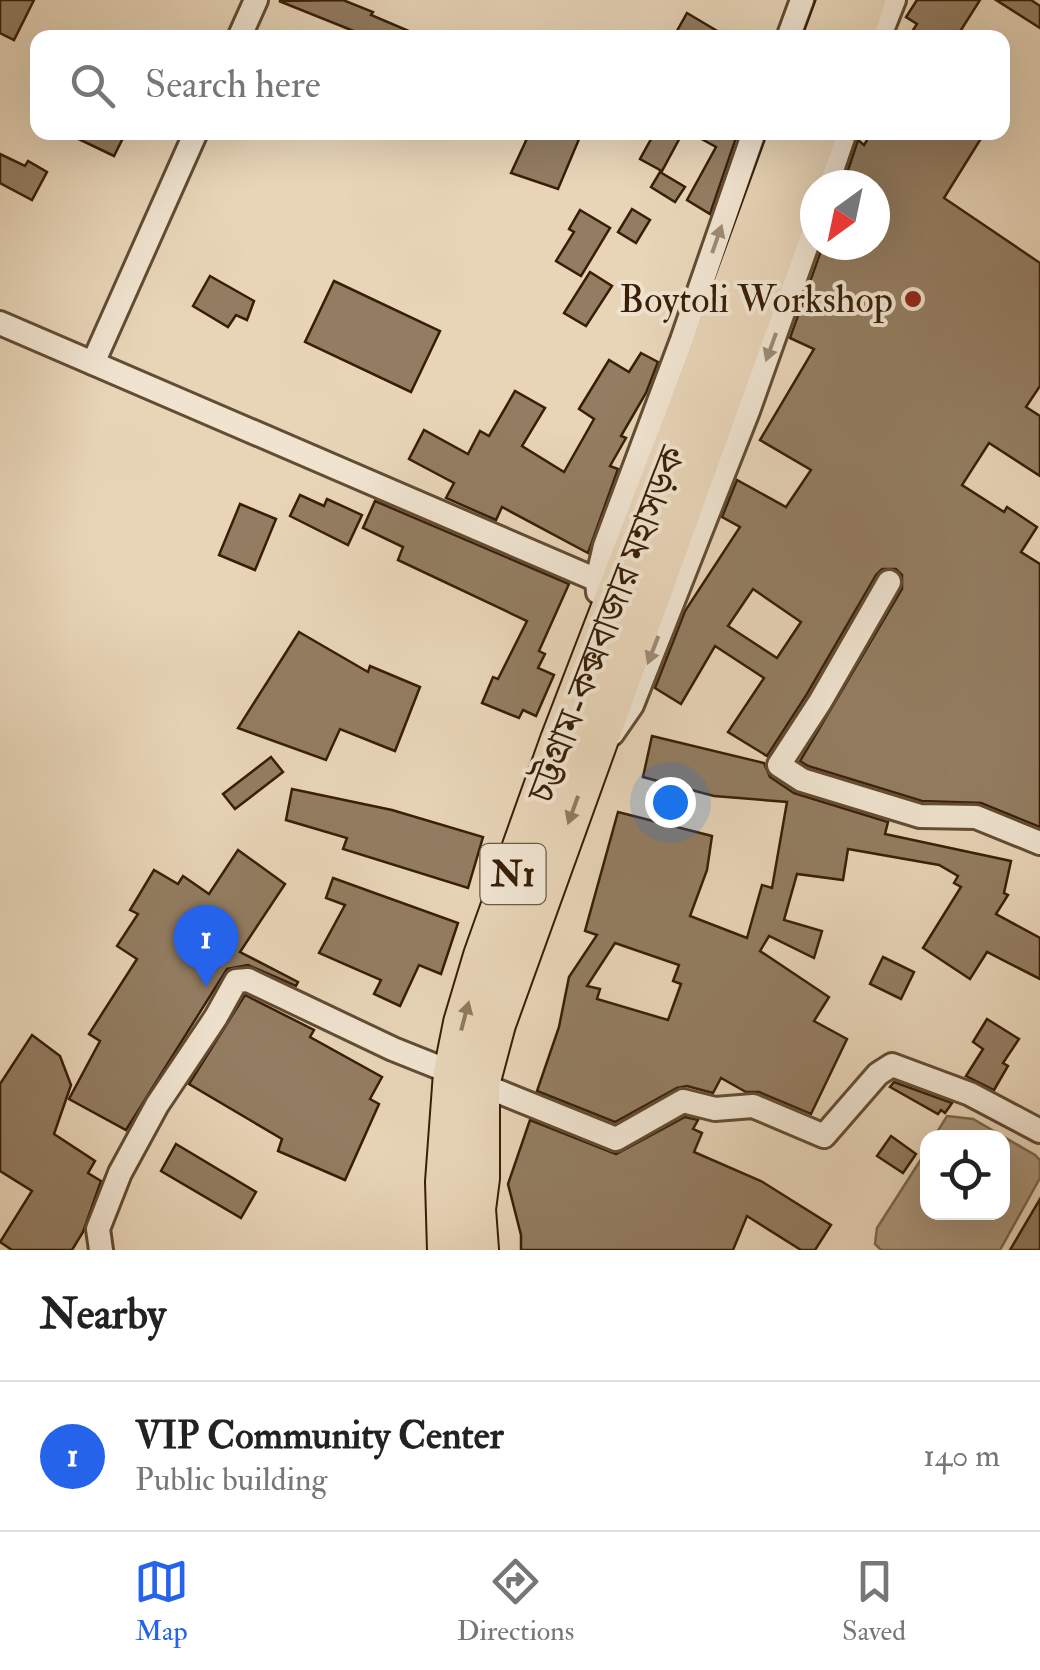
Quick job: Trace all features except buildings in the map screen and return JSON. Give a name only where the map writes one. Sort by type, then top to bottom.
[{"type":"highway","points":[[826,30],[837,0]]},
{"type":"highway","points":[[856,30],[866,0]]},
{"type":"highway","name":"চট্টগ্রাম-কক্সবাজার মহাসড়ক","points":[[462,1180],[466,1079],[496,1024],[576,747],[602,631],[786,140]]},
{"type":"highway","name":"চট্টগ্রাম-কক্সবাজার মহাসড়ক","points":[[576,747],[815,140]]},
{"type":"highway","points":[[458,1250],[462,1180]]},
{"type":"highway","points":[[462,1180],[476,1208],[479,1250]]},
{"type":"highway","name":"N1","points":[[447,1250],[462,1180]]},
{"type":"highway","name":"N1","points":[[462,1180],[501,1250]]},
{"type":"street","points":[[243,30],[256,0]]},
{"type":"street","points":[[791,30],[802,0]]},
{"type":"street","points":[[882,30],[894,0]]},
{"type":"street","points":[[93,364],[192,140]]},
{"type":"street","points":[[602,631],[597,580],[605,546],[751,140]]},
{"type":"street","points":[[832,170],[841,140]]},
{"type":"street","points":[[576,747],[622,722],[632,705],[748,410],[801,260]]},
{"type":"street","points":[[0,323],[597,580]]},
{"type":"street","points":[[889,582],[779,765],[802,780],[920,816],[976,817],[1040,843]]},
{"type":"street","points":[[102,1250],[98,1229],[120,1174],[236,980],[248,980],[392,1049],[616,1138],[683,1101],[714,1109],[752,1106],[824,1136],[878,1074],[892,1065],[970,1094],[1040,1131]]},
{"type":"shaded area","points":[[947,1116],[973,1119],[992,1130],[938,1130]]},
{"type":"shaded area","points":[[1010,1140],[1040,1160],[1040,1178],[1000,1250],[881,1250],[875,1244],[877,1228],[920,1161],[920,1220],[1010,1220]]},
{"type":"place","name":"Boytoli Workshop","points":[[913,299]]},
{"type":"place","name":"VIP Community Center","points":[[206,987]]}]
